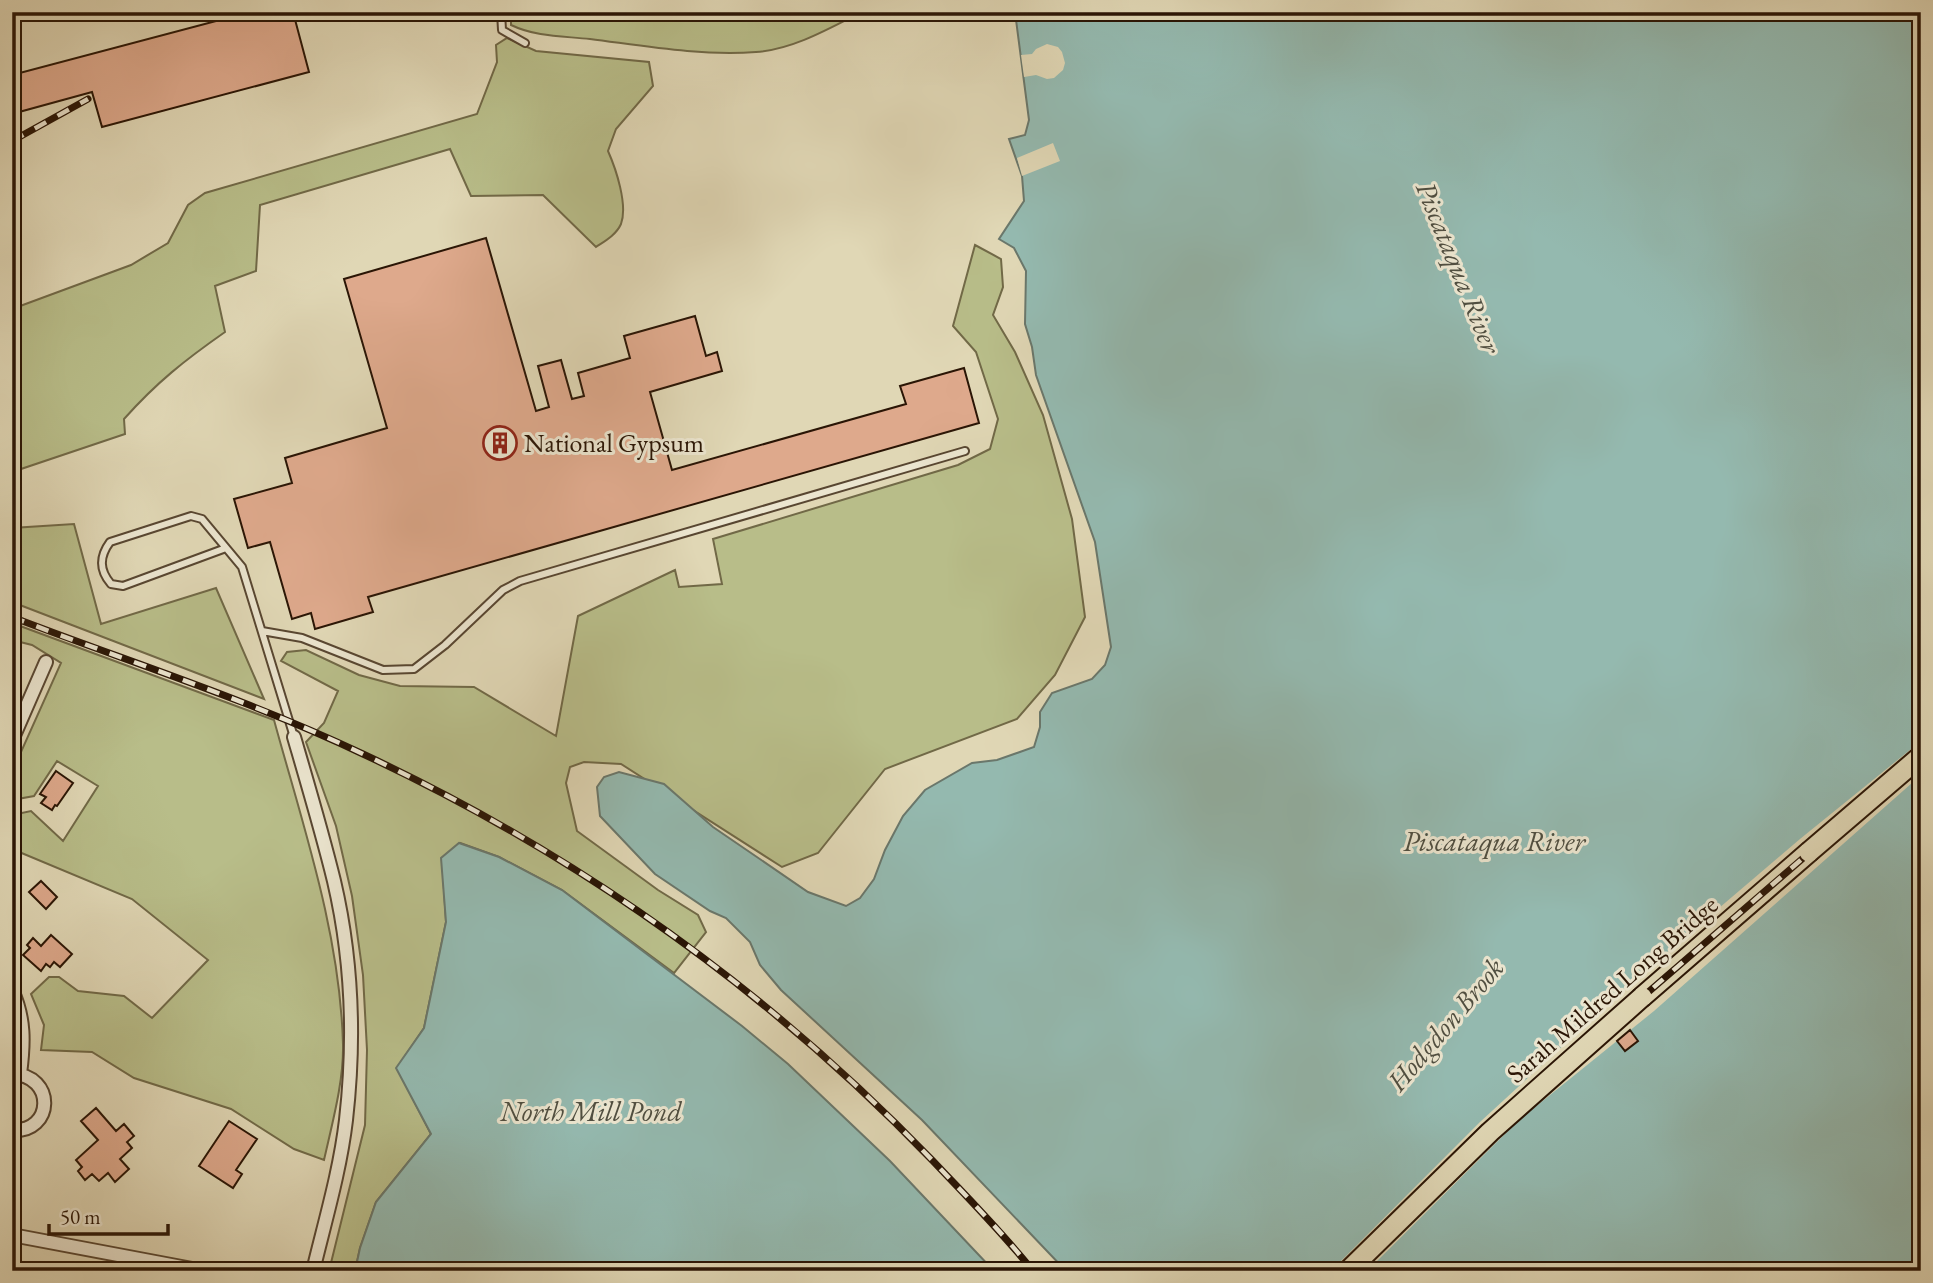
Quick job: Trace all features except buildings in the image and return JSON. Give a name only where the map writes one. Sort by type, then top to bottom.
[{"type":"main road","name":"Sarah Mildred Long Bridge","points":[[1348,1271],[1544,1083],[1921,756]]},
{"type":"street","points":[[12,740],[46,662]]},
{"type":"street","points":[[294,737],[335,884],[349,987],[351,1049],[346,1121],[313,1271]]},
{"type":"street","points":[[12,990],[24,1023],[24,1042],[16,1074],[29,1077],[42,1090],[44,1109],[34,1125],[26,1129],[12,1130]]},
{"type":"street","points":[[12,1235],[203,1271]]},
{"type":"lane","points":[[500,12],[502,30],[525,43]]},
{"type":"lane","points":[[262,631],[302,638],[383,670],[414,669],[437,652],[503,590],[520,581],[965,451]]},
{"type":"lane","points":[[226,548],[123,586],[111,584],[104,577],[101,566],[103,551],[110,542],[191,516],[202,519],[242,567],[294,737]]},
{"type":"path","points":[[1914,18],[1921,16]]},
{"type":"green space","points":[[511,12],[855,12],[852,17],[793,44],[768,51],[714,53],[540,34],[511,25]]},
{"type":"green space","points":[[507,38],[536,51],[649,62],[653,86],[616,129],[608,151],[623,207],[621,224],[613,235],[596,247],[543,195],[471,196],[450,149],[260,205],[256,271],[215,286],[225,332],[172,372],[136,406],[124,419],[125,434],[12,472],[12,309],[131,265],[168,243],[188,205],[205,193],[477,114],[497,62],[496,45]]},
{"type":"green space","points":[[975,245],[1001,259],[1003,287],[993,315],[1015,352],[1043,415],[1072,519],[1085,617],[1055,675],[1017,719],[885,769],[818,853],[782,867],[621,764],[584,762],[570,767],[566,783],[577,831],[658,890],[698,915],[706,932],[674,973],[562,890],[499,857],[460,843],[442,858],[446,922],[424,1028],[397,1068],[431,1134],[376,1202],[355,1271],[329,1271],[365,1125],[367,1050],[363,975],[352,896],[336,826],[306,742],[324,723],[338,691],[281,661],[287,652],[306,650],[359,675],[400,686],[474,687],[556,736],[578,616],[675,570],[679,587],[722,584],[713,539],[958,465],[990,449],[998,419],[976,352],[953,326]]},
{"type":"green space","points":[[74,524],[101,624],[216,588],[264,699],[12,602],[12,528]]},
{"type":"green space","points":[[12,623],[274,720],[318,880],[335,961],[340,1003],[342,1073],[324,1160],[294,1149],[231,1109],[134,1078],[92,1052],[41,1050],[44,1025],[31,994],[49,977],[59,977],[78,991],[124,996],[152,1018],[208,960],[132,899],[12,849],[12,815],[31,811],[63,841],[98,786],[57,761],[34,796],[12,800],[12,772],[61,663],[32,645],[12,640]]},
{"type":"water","name":"Piscataqua River","points":[[1015,12],[1921,12],[1921,1271],[1066,1271],[922,1120],[781,990],[760,965],[750,942],[726,918],[710,911],[655,874],[600,816],[597,787],[604,777],[619,772],[664,784],[713,827],[808,892],[846,906],[860,898],[874,879],[885,850],[903,816],[925,790],[972,763],[997,760],[1034,747],[1040,727],[1040,712],[1052,693],[1092,679],[1105,665],[1111,647],[1095,542],[1036,375],[1025,324],[1026,271],[1014,248],[999,239],[1024,201],[1022,176],[1009,139],[1025,135],[1029,120]]},
{"type":"water","name":"North Mill Pond","points":[[459,843],[499,857],[562,890],[742,1026],[788,1064],[890,1161],[994,1271],[355,1271],[376,1202],[431,1134],[396,1068],[424,1028],[446,922],[441,858]]},
{"type":"pier","points":[[1047,44],[1058,47],[1062,52],[1065,63],[1063,70],[1054,78],[1047,79],[1036,75],[1024,77],[1021,55],[1032,54]]},
{"type":"pier","points":[[1053,143],[1060,161],[1022,176],[1017,158]]},
{"type":"pier","points":[[1921,741],[1921,775],[1654,1011],[1519,1120],[1367,1271],[1331,1271],[1480,1122],[1630,984],[1800,839]]},
{"type":"railway","points":[[12,141],[88,99]]},
{"type":"railway","points":[[12,617],[320,734],[443,793],[595,882],[667,931],[805,1039],[933,1161],[1033,1271]]},
{"type":"railway","points":[[1349,1271],[1542,1084],[1921,756]]},
{"type":"place","name":"National Gypsum","points":[[500,443]]},
{"type":"water label","name":"Hodgdon Brook","points":[[1445,1024]]}]
